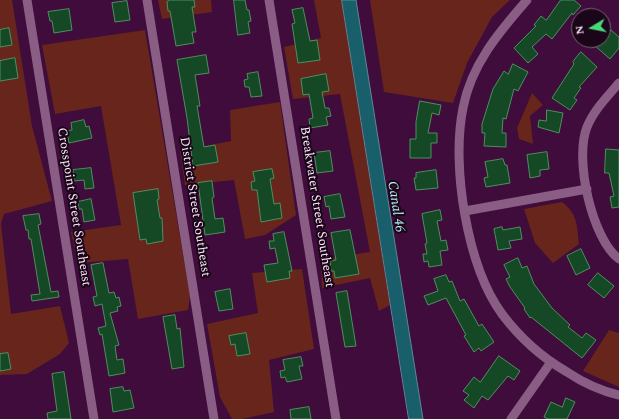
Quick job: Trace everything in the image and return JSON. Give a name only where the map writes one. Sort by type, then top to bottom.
[{"type":"street","name":"Crosspoint Street Southeast","points":[[26,0],[94,419]]},
{"type":"street","name":"District Street Southeast","points":[[147,0],[214,419]]},
{"type":"street","name":"Breakwater Street Southeast","points":[[269,0],[336,419]]},
{"type":"street","points":[[527,0],[503,27],[485,53],[472,77],[463,107],[459,143],[459,174],[470,238],[483,278],[501,313],[523,340],[551,362],[579,380],[610,393],[619,395]]},
{"type":"street","points":[[619,83],[593,113],[586,129],[582,151],[587,189],[595,225],[611,253],[619,259]]},
{"type":"street","points":[[465,210],[587,189]]},
{"type":"street","points":[[511,419],[551,362]]},
{"type":"shaded area","points":[[0,0],[12,0],[32,126],[52,201],[4,214],[1,224],[11,314],[60,306],[69,343],[60,354],[27,374],[0,375]]},
{"type":"shaded area","points":[[158,0],[211,0],[212,12],[162,19]]},
{"type":"shaded area","points":[[314,0],[342,0],[390,305],[379,311],[370,278],[322,288],[321,259],[370,252],[340,94],[293,99],[284,47],[321,38]]},
{"type":"shaded area","points":[[342,0],[356,0],[423,419],[409,419]]},
{"type":"shaded area","points":[[370,0],[510,0],[492,17],[467,63],[453,103],[384,92]]},
{"type":"shaded area","points":[[145,30],[190,296],[188,310],[138,319],[128,259],[78,263],[71,232],[121,225],[101,106],[55,114],[42,45]]},
{"type":"shaded area","points":[[532,93],[543,105],[530,116],[533,144],[519,139],[517,128]]},
{"type":"shaded area","points":[[280,102],[296,215],[265,235],[245,239],[234,180],[185,185],[180,151],[231,141],[230,110]]},
{"type":"shaded area","points":[[562,202],[574,216],[579,244],[553,263],[535,243],[524,209]]},
{"type":"shaded area","points":[[302,269],[314,349],[269,360],[274,412],[242,419],[232,419],[220,397],[207,324],[258,313],[252,273]]},
{"type":"shaded area","points":[[609,330],[619,333],[619,387],[583,371]]},
{"type":"building","points":[[170,0],[194,0],[195,7],[192,7],[196,32],[192,32],[194,43],[176,46],[170,11],[168,11],[167,2]]},
{"type":"building","points":[[234,0],[245,0],[251,21],[248,22],[250,33],[238,35]]},
{"type":"building","points":[[561,0],[574,0],[581,6],[579,8],[571,8],[571,14],[552,39],[546,34],[532,47],[538,54],[528,63],[514,48],[536,26],[534,25],[541,16],[546,20]]},
{"type":"building","points":[[127,1],[130,20],[115,22],[112,3]]},
{"type":"building","points":[[303,8],[310,41],[317,40],[320,60],[298,63],[292,24],[295,23],[292,10]]},
{"type":"building","points":[[69,9],[72,30],[54,33],[52,21],[50,21],[48,12]]},
{"type":"building","points":[[9,28],[12,45],[0,47],[0,30]]},
{"type":"building","points":[[611,30],[619,37],[619,48],[610,59],[597,48],[611,48]]},
{"type":"building","points":[[581,52],[597,67],[579,87],[581,88],[574,98],[577,100],[570,110],[552,98],[574,64],[573,62]]},
{"type":"building","points":[[206,55],[209,73],[195,75],[200,106],[197,106],[204,147],[215,145],[218,162],[193,166],[187,118],[177,60]]},
{"type":"building","points":[[15,58],[18,78],[0,81],[0,61]]},
{"type":"building","points":[[513,64],[528,72],[518,91],[514,89],[506,119],[503,118],[502,133],[506,133],[506,147],[484,146],[485,133],[482,133],[482,124],[493,89],[504,71],[508,74]]},
{"type":"building","points":[[258,72],[262,96],[251,97],[249,87],[245,87],[244,80],[248,79],[247,74]]},
{"type":"building","points":[[326,74],[329,91],[322,92],[325,108],[329,108],[331,116],[326,117],[328,125],[310,128],[309,119],[313,118],[309,94],[303,95],[301,79]]},
{"type":"building","points":[[420,101],[441,105],[439,115],[432,113],[428,133],[437,133],[437,143],[431,143],[431,158],[410,158],[410,139],[416,139],[416,122]]},
{"type":"building","points":[[547,110],[563,113],[559,133],[538,127],[539,120],[546,121]]},
{"type":"building","points":[[84,120],[86,127],[89,126],[92,138],[69,143],[67,131],[72,130],[71,123]]},
{"type":"building","points":[[606,149],[619,150],[619,207],[612,208],[610,197],[614,196],[609,173],[605,173]]},
{"type":"building","points":[[330,151],[333,171],[317,173],[314,153]]},
{"type":"building","points":[[547,152],[549,169],[540,170],[540,176],[530,178],[527,155]]},
{"type":"building","points":[[503,159],[505,165],[507,165],[510,183],[486,187],[484,178],[488,177],[485,162]]},
{"type":"building","points":[[91,168],[94,188],[85,189],[84,180],[74,181],[73,170]]},
{"type":"building","points":[[272,169],[274,178],[270,179],[274,204],[280,203],[282,218],[261,222],[257,190],[252,190],[251,182],[255,181],[253,172]]},
{"type":"building","points":[[436,170],[438,188],[416,190],[414,178],[416,178],[416,173]]},
{"type":"building","points":[[212,181],[214,197],[212,198],[215,219],[223,218],[225,232],[205,235],[198,183]]},
{"type":"building","points":[[158,189],[159,199],[157,200],[160,218],[162,218],[163,241],[147,244],[146,239],[140,240],[133,193]]},
{"type":"building","points":[[340,194],[345,217],[331,219],[329,206],[326,207],[324,197]]},
{"type":"building","points":[[91,199],[95,220],[84,222],[82,209],[79,209],[78,202]]},
{"type":"building","points":[[440,210],[442,220],[437,221],[441,241],[446,240],[448,250],[440,251],[442,265],[429,267],[428,261],[424,262],[423,254],[427,254],[425,244],[427,243],[422,214]]},
{"type":"building","points":[[39,214],[41,224],[38,225],[51,292],[58,291],[59,297],[32,301],[31,295],[40,294],[31,239],[29,239],[28,230],[26,230],[23,216]]},
{"type":"building","points":[[502,227],[503,230],[520,227],[522,239],[509,241],[511,248],[498,250],[494,229]]},
{"type":"building","points":[[350,230],[359,274],[335,278],[334,271],[331,271],[330,261],[336,260],[331,233]]},
{"type":"building","points":[[284,232],[292,271],[289,271],[290,278],[267,282],[264,265],[278,263],[275,248],[270,249],[269,241],[274,241],[273,234]]},
{"type":"building","points":[[581,249],[590,268],[576,275],[567,256]]},
{"type":"building","points":[[518,258],[522,268],[527,266],[534,284],[552,308],[570,325],[568,327],[582,338],[586,333],[596,340],[582,358],[531,317],[530,318],[524,309],[525,308],[506,279],[510,277],[504,265]]},
{"type":"building","points":[[103,263],[109,293],[114,292],[116,298],[119,297],[121,306],[117,307],[118,311],[110,313],[119,345],[115,346],[117,360],[123,359],[125,373],[109,376],[102,334],[100,335],[98,328],[106,326],[102,304],[95,306],[93,297],[97,296],[91,265]]},
{"type":"building","points":[[598,273],[614,286],[604,298],[588,285]]},
{"type":"building","points":[[446,275],[449,282],[452,281],[460,301],[464,299],[479,326],[482,324],[494,342],[481,351],[479,348],[474,352],[464,336],[466,335],[446,298],[428,305],[424,296],[438,291],[434,279]]},
{"type":"building","points":[[230,289],[233,309],[219,311],[215,292]]},
{"type":"building","points":[[347,291],[356,346],[345,347],[336,293]]},
{"type":"building","points":[[175,315],[177,329],[180,328],[184,367],[172,369],[163,317]]},
{"type":"building","points":[[246,333],[250,354],[237,356],[235,344],[231,345],[229,336]]},
{"type":"building","points":[[8,353],[11,369],[0,371],[0,354]]},
{"type":"building","points":[[499,356],[520,371],[514,380],[508,376],[488,400],[482,396],[474,408],[464,400],[469,395],[463,391],[474,377],[480,382]]},
{"type":"building","points":[[301,357],[303,366],[299,366],[302,379],[287,382],[285,377],[281,378],[280,371],[285,370],[283,360]]},
{"type":"building","points":[[64,372],[71,419],[48,419],[47,413],[57,411],[52,374]]},
{"type":"building","points":[[123,387],[124,391],[130,390],[134,408],[113,412],[110,389]]},
{"type":"building","points":[[566,398],[575,402],[567,419],[548,419],[544,417],[551,402],[562,407]]},
{"type":"building","points":[[309,407],[311,419],[291,419],[290,410]]},
{"type":"water label","name":"Canal 46","points":[[395,207]]}]
